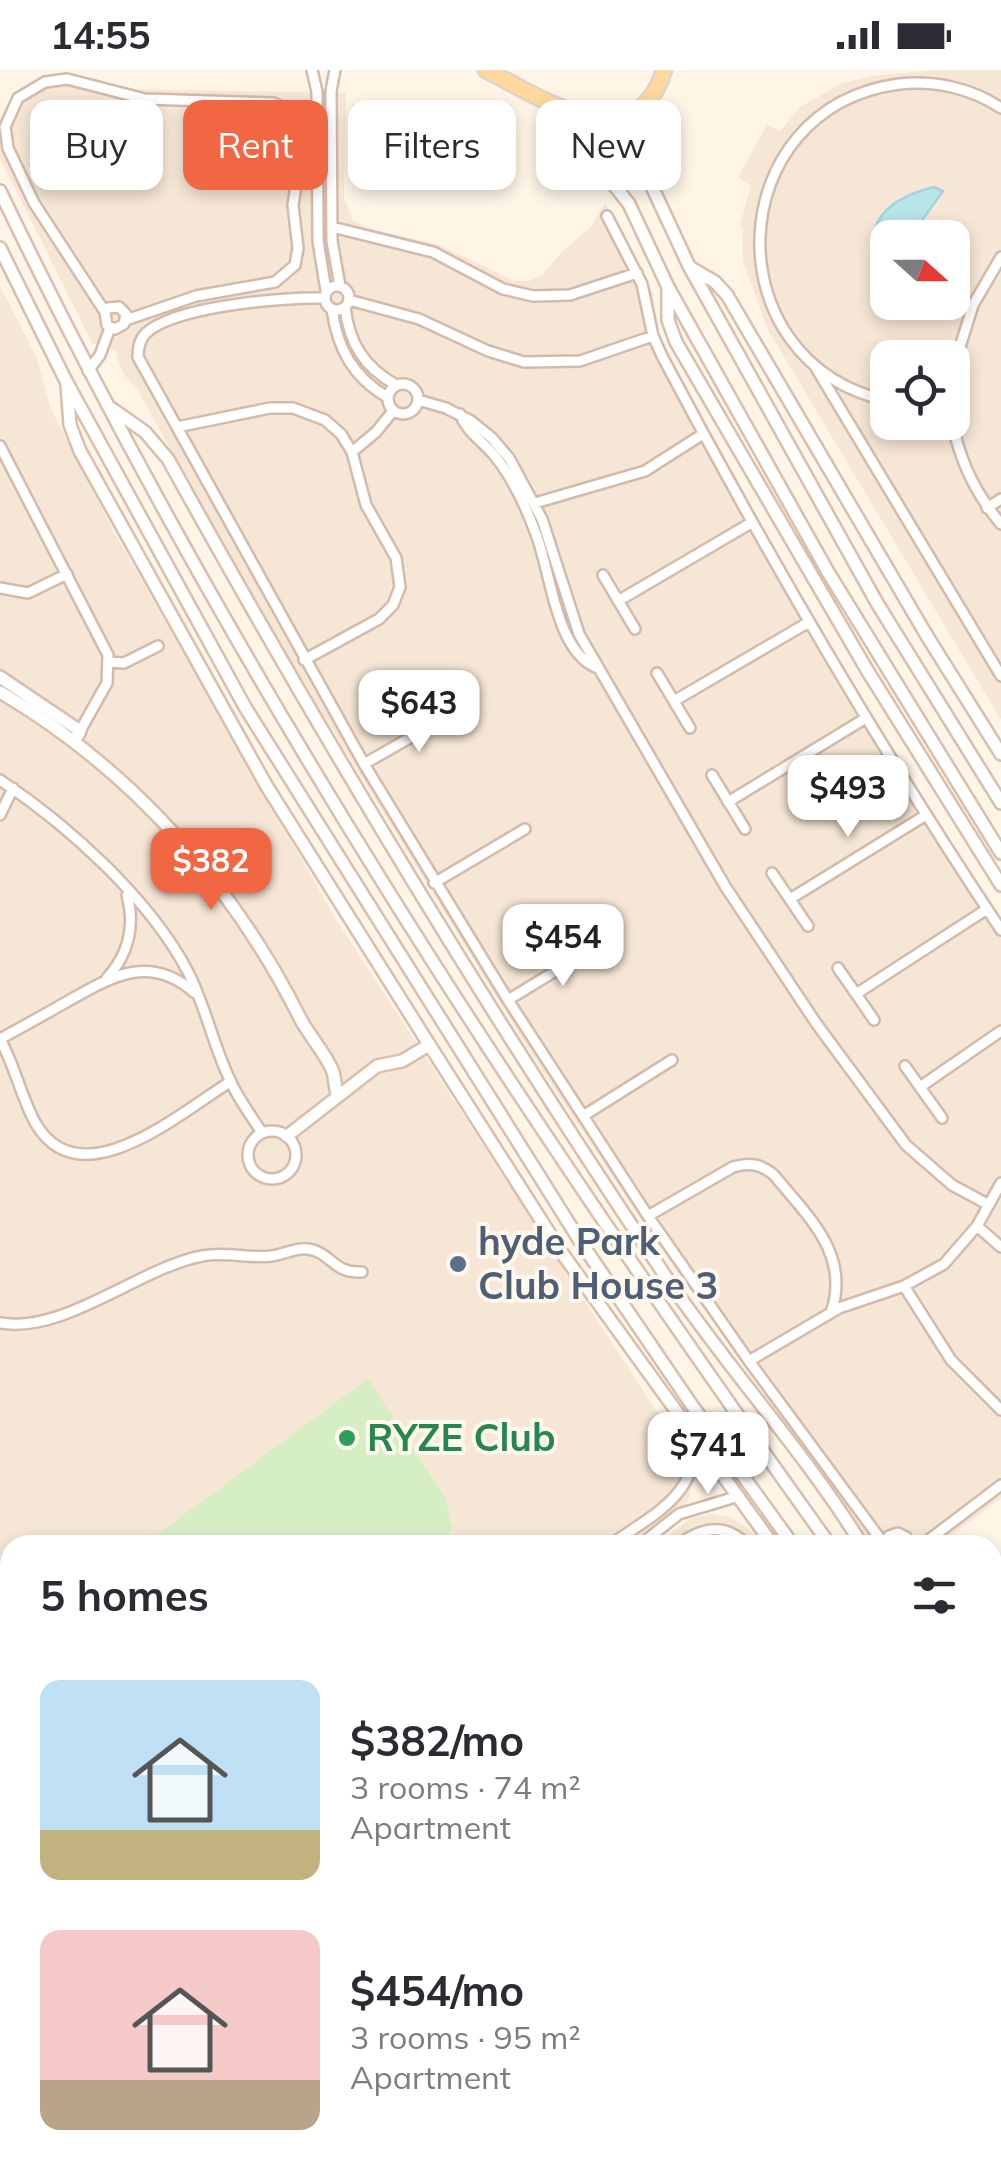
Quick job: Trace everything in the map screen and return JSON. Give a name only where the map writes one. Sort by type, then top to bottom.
[{"type":"main road","points":[[486,70],[544,100]]},
{"type":"main road","points":[[652,100],[664,70]]},
{"type":"main road","points":[[644,100],[674,70]]},
{"type":"main road","points":[[619,190],[630,204]]},
{"type":"main road","points":[[623,190],[668,287],[844,601],[1001,853]]},
{"type":"main road","points":[[654,190],[689,266],[877,603],[1001,803]]},
{"type":"main road","points":[[0,191],[88,371],[198,574],[395,902],[540,1130],[823,1535]]},
{"type":"main road","points":[[0,248],[66,381],[240,698],[580,1240],[691,1404],[787,1535]]},
{"type":"main road","points":[[689,266],[715,282],[727,295],[917,620],[1001,754]]},
{"type":"main road","points":[[668,287],[668,320],[676,342],[837,620],[1001,884]]},
{"type":"main road","points":[[66,381],[72,434],[208,683],[333,892],[562,1253],[766,1535]]},
{"type":"main road","points":[[106,404],[136,424],[168,458],[284,669],[568,1128],[696,1318],[855,1535]]},
{"type":"main road","points":[[0,678],[78,736],[160,818],[215,882],[256,941],[331,1067],[337,1094]]},
{"type":"main road","points":[[208,683],[240,698]]},
{"type":"main road","points":[[0,692],[78,736]]},
{"type":"main road","points":[[333,892],[342,862]]},
{"type":"main road","points":[[374,914],[390,912],[395,902]]},
{"type":"main road","points":[[390,939],[402,929],[414,932]]},
{"type":"main road","points":[[286,1136],[377,1066],[402,1061],[430,1045]]},
{"type":"main road","points":[[562,1253],[580,1240]]},
{"type":"main road","points":[[678,1332],[696,1318]]},
{"type":"main road","points":[[677,1413],[691,1404]]},
{"type":"street","points":[[312,70],[317,92],[319,254],[326,295],[339,344],[351,366],[367,384],[388,397],[393,411]]},
{"type":"street","points":[[335,70],[333,252],[340,286],[347,291],[348,328],[361,357],[396,385],[413,388],[418,400],[460,414],[502,449],[535,503],[570,640],[584,662],[598,668],[724,886],[860,1084],[914,1154],[952,1185],[989,1206]]},
{"type":"street","points":[[105,312],[34,203],[8,148],[7,116],[26,91],[45,82],[67,79],[145,99],[280,104],[292,111],[299,124],[300,160],[293,205],[298,257],[290,272],[283,278],[196,296],[126,320],[120,328],[110,328],[104,322],[105,312],[119,306],[126,320]]},
{"type":"street","points":[[870,395],[814,366],[797,350],[772,310],[759,263],[758,240],[764,204],[776,170],[788,150],[824,114],[863,93],[886,86],[934,83],[999,104]]},
{"type":"street","points":[[293,205],[318,205]]},
{"type":"street","points":[[607,216],[637,273],[654,336],[751,523],[866,718],[1001,930]]},
{"type":"street","points":[[294,222],[318,222]]},
{"type":"street","points":[[332,226],[433,252],[503,289],[533,296],[570,295],[637,273]]},
{"type":"street","points":[[962,340],[972,305],[1001,257]]},
{"type":"street","points":[[340,286],[326,295],[240,302],[197,313],[150,330],[140,342],[138,356],[304,660],[434,883],[648,1216],[877,1535]]},
{"type":"street","points":[[332,309],[347,303],[419,319],[488,351],[524,362],[580,361],[654,336]]},
{"type":"street","points":[[88,371],[100,356],[110,328]]},
{"type":"street","points":[[814,366],[1001,676]]},
{"type":"street","points":[[388,397],[396,385]]},
{"type":"street","points":[[840,409],[845,398],[856,390]]},
{"type":"street","points":[[393,411],[411,412],[418,400]]},
{"type":"street","points":[[177,426],[270,408],[293,408],[325,420],[341,434],[352,452],[366,504],[396,558],[400,587],[392,605],[379,619],[304,660]]},
{"type":"street","points":[[352,452],[393,411]]},
{"type":"street","points":[[460,414],[510,479],[553,575]]},
{"type":"street","points":[[535,503],[646,471],[703,434]]},
{"type":"street","points":[[957,440],[962,459],[987,508],[1001,524]]},
{"type":"street","points":[[0,446],[106,648],[109,676],[78,736]]},
{"type":"street","points":[[987,508],[1001,499]]},
{"type":"street","points":[[618,601],[751,523]]},
{"type":"street","points":[[0,588],[28,593],[67,574]]},
{"type":"street","points":[[602,574],[635,629]]},
{"type":"street","points":[[674,700],[809,622]]},
{"type":"street","points":[[109,662],[128,662],[158,646]]},
{"type":"street","points":[[657,673],[690,728]]},
{"type":"street","points":[[364,764],[456,712]]},
{"type":"street","points":[[728,802],[866,718]]},
{"type":"street","points":[[712,774],[745,829]]},
{"type":"street","points":[[0,780],[72,838],[169,941],[201,1000],[230,1082],[262,1133]]},
{"type":"street","points":[[0,815],[13,788]]},
{"type":"street","points":[[790,899],[926,815]]},
{"type":"street","points":[[434,883],[525,829]]},
{"type":"street","points":[[772,873],[808,926]]},
{"type":"street","points":[[106,980],[129,938],[131,914],[125,890]]},
{"type":"street","points":[[856,994],[987,910]]},
{"type":"street","points":[[508,1000],[598,945]]},
{"type":"street","points":[[838,968],[874,1020]]},
{"type":"street","points":[[201,1000],[182,982],[157,972],[131,972],[106,980],[0,1039],[35,1122],[52,1142],[76,1154],[90,1156],[116,1151],[230,1082]]},
{"type":"street","points":[[920,1087],[1001,1032]]},
{"type":"street","points":[[583,1116],[672,1060]]},
{"type":"street","points":[[905,1066],[942,1118]]},
{"type":"street","points":[[262,1133],[286,1136],[295,1150],[293,1166],[282,1177],[265,1178],[252,1169],[250,1144],[262,1133]]},
{"type":"street","points":[[648,1216],[733,1167],[762,1167],[774,1176],[830,1248],[837,1274],[830,1312]]},
{"type":"street","points":[[749,1361],[830,1312],[904,1286],[944,1264],[977,1226],[1001,1183]]},
{"type":"street","points":[[977,1226],[1001,1247]]},
{"type":"street","points":[[0,1323],[18,1324],[58,1315],[182,1261],[212,1254],[270,1257],[309,1249],[339,1269],[362,1272]]},
{"type":"street","points":[[904,1286],[951,1360],[1001,1410]]},
{"type":"street","points":[[623,1535],[685,1487],[701,1446]]},
{"type":"street","points":[[633,1535],[684,1496],[701,1446]]},
{"type":"street","points":[[935,1535],[1001,1486]]},
{"type":"street","points":[[653,1535],[679,1514],[739,1496]]},
{"type":"street","points":[[693,1535],[718,1528],[737,1535]]},
{"type":"shaded area","points":[[934,70],[1001,70],[1001,720],[768,330],[743,261],[740,224],[751,186],[738,177],[767,125],[780,131],[799,108],[840,84],[871,76]]},
{"type":"shaded area","points":[[58,74],[124,89],[346,93],[344,198],[353,220],[367,228],[440,245],[514,281],[529,281],[543,274],[591,227],[605,203],[653,293],[664,349],[733,478],[906,773],[1001,920],[1001,1498],[952,1535],[864,1535],[647,1229],[529,1050],[270,628],[138,391],[122,372],[116,351],[92,343],[0,158],[0,119],[11,98],[32,81]]},
{"type":"shaded area","points":[[0,286],[36,356],[51,409],[113,530],[337,921],[686,1456],[693,1482],[686,1508],[655,1535],[0,1535]]},
{"type":"shaded area","points":[[711,1514],[732,1518],[755,1535],[668,1535],[690,1519]]},
{"type":"green space","name":"RYZE Club","points":[[368,1379],[445,1497],[452,1527],[448,1535],[157,1535]]},
{"type":"water","points":[[934,187],[943,191],[922,220],[880,220],[888,208]]},
{"type":"place","name":"hyde Park Club House 3","points":[[458,1264]]},
{"type":"place","name":"RYZE Club","points":[[347,1438]]}]
